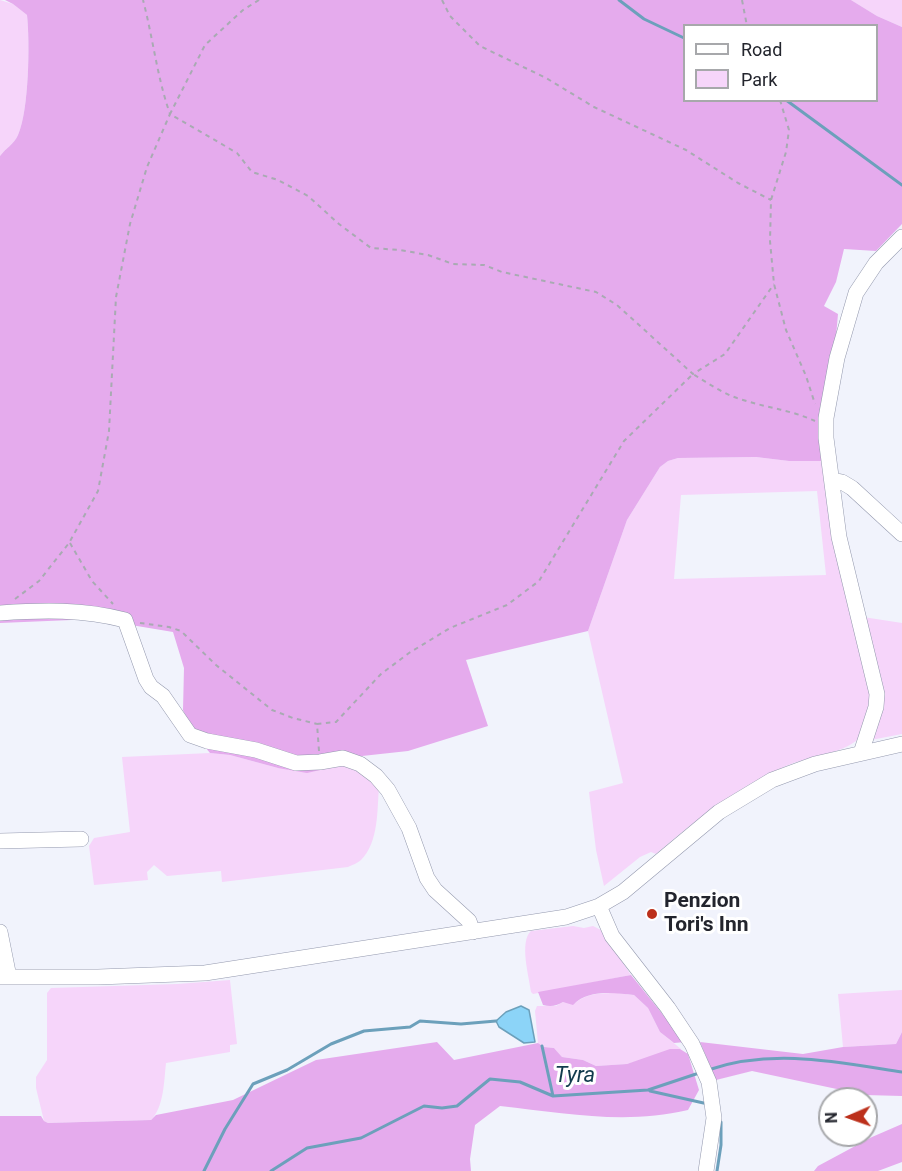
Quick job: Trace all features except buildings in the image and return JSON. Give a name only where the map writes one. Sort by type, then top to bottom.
[{"type":"street","points":[[861,753],[876,707],[877,694],[839,537],[826,438],[826,418],[840,347],[855,293],[876,263],[902,237]]},
{"type":"street","points":[[832,480],[842,482],[852,488],[902,534]]},
{"type":"street","points":[[0,613],[48,610],[95,613],[125,620],[146,679],[163,696],[190,735],[207,741],[256,750],[296,763],[343,758],[360,764],[376,776],[388,790],[409,828],[427,878],[441,896],[469,921],[473,932]]},
{"type":"street","points":[[0,932],[5,977],[98,977],[205,973],[566,917],[599,906],[623,892],[719,812],[772,780],[815,764],[902,744]]},
{"type":"street","points":[[0,841],[81,839]]},
{"type":"street","points":[[599,906],[612,936],[668,1008],[692,1044],[709,1082],[714,1118],[706,1171]]},
{"type":"path","points":[[142,0],[170,114],[237,153],[252,172],[278,180],[309,196],[339,224],[371,248],[428,255],[453,264],[484,265],[502,272],[596,292],[617,305],[693,374],[715,388],[743,400],[777,407],[821,423],[826,438]]},
{"type":"path","points":[[13,600],[39,581],[69,543],[98,491],[109,431],[112,348],[118,286],[130,224],[147,166],[205,45],[243,10],[259,0]]},
{"type":"path","points":[[442,0],[450,16],[480,46],[546,78],[594,107],[686,150],[738,183],[771,200]]},
{"type":"path","points":[[742,0],[747,24]]},
{"type":"path","points":[[781,102],[789,130],[786,152],[771,200],[770,241],[774,284],[786,330],[806,376],[815,404]]},
{"type":"path","points":[[69,543],[92,581],[125,620],[181,631],[216,665],[272,710],[317,724],[336,722],[381,674],[409,652],[450,628],[507,605],[539,581],[624,441],[693,374],[725,354],[774,284]]},
{"type":"path","points":[[317,724],[320,762]]},
{"type":"green space","points":[[0,0],[13,4],[27,15],[28,76],[22,124],[16,138],[0,156]]},
{"type":"green space","points":[[851,0],[902,0],[902,27],[877,16]]},
{"type":"green space","points":[[756,457],[789,461],[825,461],[872,691],[870,709],[865,729],[851,744],[768,774],[734,794],[656,854],[651,852],[640,857],[604,886],[596,850],[589,792],[623,783],[588,631],[627,520],[660,467],[678,458]],"holes":[[[817,491],[826,575],[674,579],[681,495]]]},
{"type":"green space","points":[[863,617],[902,623],[902,734],[871,740],[882,696]]},
{"type":"green space","points":[[210,753],[230,755],[278,768],[342,765],[367,773],[379,787],[376,825],[367,853],[360,861],[348,867],[222,882],[221,871],[167,876],[154,865],[147,872],[148,880],[94,885],[89,846],[94,838],[130,832],[122,757]]},
{"type":"green space","points":[[573,926],[584,928],[593,926],[601,930],[631,975],[533,994],[525,951],[527,936],[531,931]]},
{"type":"green space","points":[[230,980],[237,1044],[230,1045],[230,1052],[166,1063],[161,1101],[151,1120],[48,1123],[44,1121],[36,1088],[36,1077],[47,1060],[47,993],[51,988]]},
{"type":"green space","points":[[902,990],[902,1032],[896,1044],[843,1047],[838,994]]},
{"type":"green space","points":[[617,993],[634,995],[648,1008],[660,1032],[681,1049],[627,1064],[596,1066],[583,1060],[562,1057],[554,1048],[544,1047],[538,1043],[535,1011],[537,1006],[556,1006],[563,1002],[575,1003],[590,995]]},
{"type":"shaded area","points":[[5,0],[851,0],[877,16],[902,27],[902,224],[876,251],[844,249],[836,282],[824,306],[838,314],[825,461],[789,461],[756,457],[678,458],[660,467],[627,520],[588,631],[466,660],[488,726],[408,751],[362,756],[342,765],[307,773],[230,755],[210,753],[194,734],[183,710],[184,668],[173,632],[95,619],[0,623],[0,156],[16,138],[22,124],[28,59],[27,15]]},
{"type":"shaded area","points":[[631,975],[685,1042],[674,1043],[660,1032],[648,1008],[634,995],[594,994],[586,996],[573,1005],[563,1002],[549,1006],[543,1005],[538,992]]},
{"type":"shaded area","points":[[902,1032],[902,1096],[878,1095],[878,1087],[827,1087],[752,1071],[716,1080],[700,1042],[803,1054],[843,1047],[896,1044]]},
{"type":"shaded area","points":[[437,1042],[454,1060],[538,1043],[544,1047],[554,1048],[562,1057],[583,1060],[596,1066],[627,1064],[670,1049],[680,1049],[688,1054],[699,1090],[688,1110],[641,1117],[594,1116],[500,1106],[475,1125],[470,1159],[471,1171],[0,1171],[0,1116],[41,1116],[48,1123],[151,1120],[156,1115],[233,1100],[316,1060]]},
{"type":"shaded area","points":[[902,1124],[902,1162],[878,1171],[814,1171],[818,1166],[853,1147],[878,1147],[878,1134]]},
{"type":"water","points":[[521,1006],[529,1010],[535,1042],[524,1043],[499,1027],[496,1021],[506,1012]]},
{"type":"waterway","points":[[619,0],[644,19],[683,38]]},
{"type":"waterway","points":[[789,102],[902,185]]},
{"type":"waterway","points":[[204,1171],[225,1129],[253,1084],[287,1070],[331,1044],[364,1031],[410,1027],[420,1021],[461,1024],[496,1021]]},
{"type":"waterway","points":[[542,1046],[553,1096]]},
{"type":"waterway","name":"Tyra","points":[[708,1070],[732,1063],[780,1058],[829,1061],[902,1072]]},
{"type":"waterway","name":"Tyra","points":[[271,1171],[307,1148],[361,1138],[424,1106],[442,1108],[457,1106],[490,1079],[520,1082],[553,1096],[648,1090],[699,1073]]},
{"type":"waterway","points":[[650,1091],[708,1104]]},
{"type":"waterway","points":[[717,1171],[721,1145],[721,1122]]},
{"type":"place","name":"Penzion Tori's Inn","points":[[652,914]]}]
